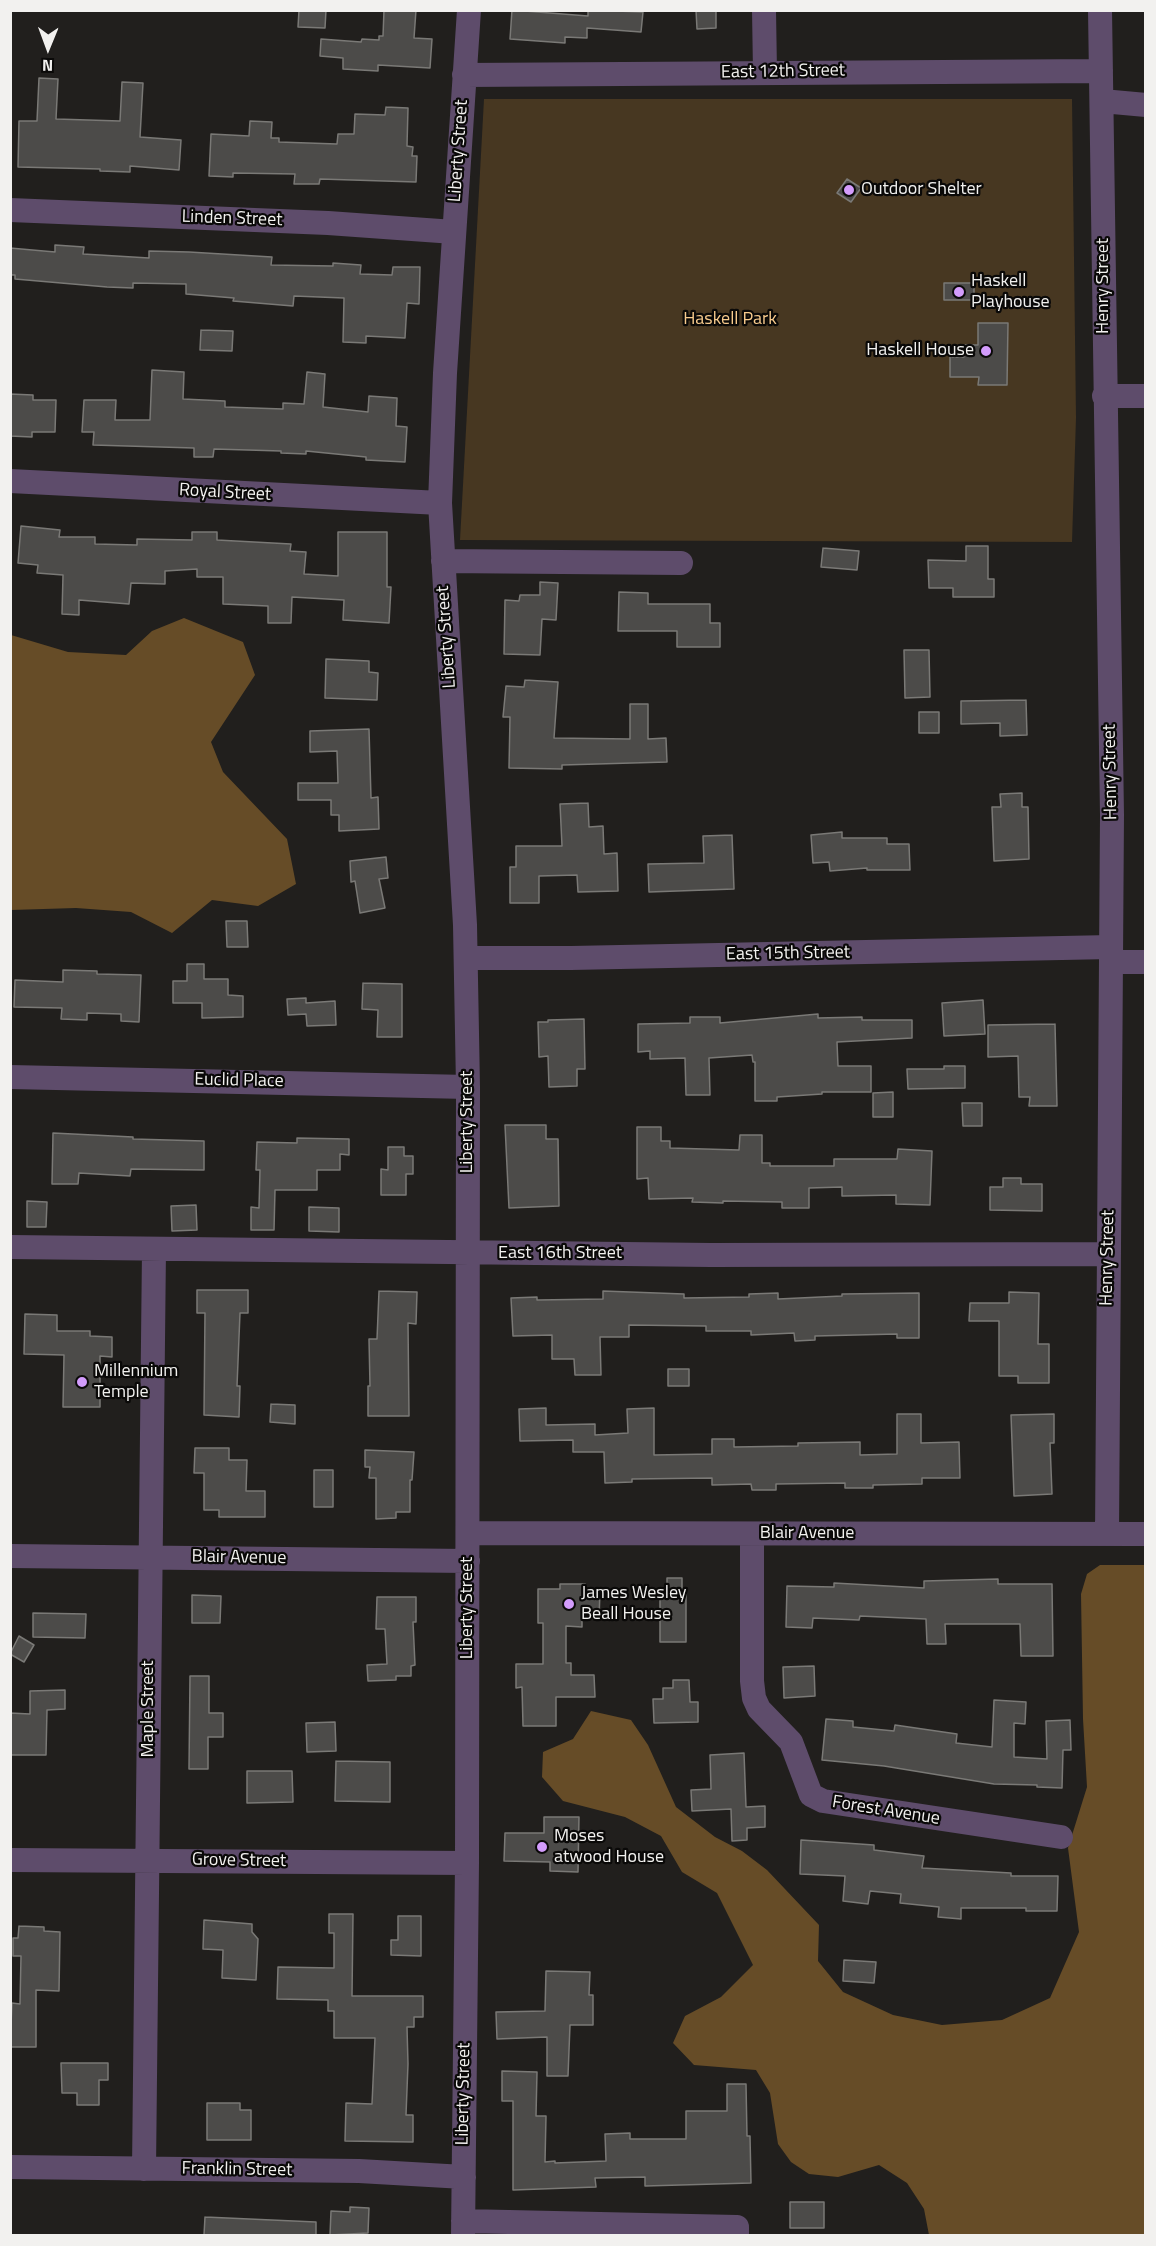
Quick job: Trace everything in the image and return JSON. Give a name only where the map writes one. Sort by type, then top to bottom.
[{"type":"street","name":"Liberty Street","points":[[463,2228],[467,1863],[468,1087],[466,958],[440,502],[445,373],[469,10]]},
{"type":"street","points":[[764,10],[765,72]]},
{"type":"street","name":"Henry Street","points":[[1101,10],[1111,955],[1107,1534]]},
{"type":"street","name":"East 12th Street","points":[[464,75],[1101,70]]},
{"type":"street","points":[[1102,101],[1146,105]]},
{"type":"street","name":"Linden Street","points":[[10,210],[328,223],[454,232]]},
{"type":"street","points":[[1104,396],[1146,396]]},
{"type":"street","name":"Royal Street","points":[[10,482],[440,502]]},
{"type":"street","points":[[443,561],[681,563]]},
{"type":"street","name":"East 15th Street","points":[[466,958],[1111,955],[1146,962]]},
{"type":"street","name":"Euclid Place","points":[[10,1077],[468,1087]]},
{"type":"street","name":"East 16th Street","points":[[10,1247],[468,1253],[1109,1254]]},
{"type":"street","name":"Maple Street","points":[[144,2169],[154,1250]]},
{"type":"street","name":"Blair Avenue","points":[[468,1533],[1146,1534]]},
{"type":"street","name":"Forest Avenue","points":[[752,1534],[752,1682],[754,1698],[759,1709],[791,1742],[811,1795],[823,1801],[1061,1837]]},
{"type":"street","name":"Blair Avenue","points":[[10,1556],[468,1561]]},
{"type":"street","name":"Grove Street","points":[[10,1860],[148,1859],[467,1863]]},
{"type":"street","name":"Franklin Street","points":[[10,2167],[359,2171],[464,2177]]},
{"type":"street","points":[[463,2228],[737,2231]]},
{"type":"green space","name":"Haskell Park","points":[[484,99],[1072,99],[1076,418],[1072,542],[460,540]]},
{"type":"shaded area","points":[[184,618],[243,642],[255,675],[211,742],[223,772],[287,839],[296,884],[258,906],[212,900],[172,933],[131,912],[76,908],[11,910],[11,635],[68,652],[126,655],[152,631]]},
{"type":"shaded area","points":[[1100,1565],[1145,1565],[1145,2235],[929,2235],[924,2209],[907,2183],[879,2165],[838,2177],[809,2174],[791,2162],[778,2144],[770,2093],[756,2070],[694,2065],[673,2043],[685,2016],[721,1997],[753,1965],[717,1893],[682,1872],[661,1836],[625,1817],[563,1801],[542,1777],[543,1752],[573,1739],[591,1711],[631,1720],[648,1745],[676,1807],[715,1837],[742,1851],[767,1870],[819,1925],[818,1961],[843,1992],[893,2015],[942,2025],[1002,2020],[1050,1998],[1079,1932],[1068,1848],[1087,1787],[1083,1719],[1081,1594],[1087,1574]]},
{"type":"building","points":[[299,10],[326,10],[325,28],[298,27]]},
{"type":"building","points":[[384,10],[416,10],[414,38],[432,39],[430,68],[378,65],[378,71],[343,69],[343,58],[320,56],[321,39],[361,42],[362,39],[379,40],[379,36],[383,36]]},
{"type":"building","points":[[512,10],[588,16],[588,10],[643,12],[641,32],[587,28],[587,38],[565,37],[565,43],[510,39]]},
{"type":"building","points":[[696,10],[716,10],[716,28],[697,29]]},
{"type":"building","points":[[39,78],[58,79],[56,119],[120,121],[122,82],[143,83],[140,137],[181,140],[179,170],[130,166],[130,172],[18,167],[19,121],[37,121]]},
{"type":"building","points":[[386,107],[408,108],[407,146],[413,147],[412,156],[417,156],[416,182],[320,179],[319,184],[294,184],[295,174],[233,173],[233,177],[209,176],[211,134],[249,136],[250,121],[272,122],[271,138],[279,138],[279,142],[337,144],[338,134],[354,134],[355,114],[385,115]]},
{"type":"building","name":"Outdoor Shelter","points":[[847,179],[861,188],[851,202],[837,193]]},
{"type":"building","points":[[55,245],[84,247],[83,254],[149,258],[149,251],[189,252],[272,257],[271,265],[333,266],[333,263],[361,265],[360,274],[392,275],[393,267],[420,267],[419,304],[407,303],[405,338],[366,336],[366,343],[343,342],[344,298],[294,296],[293,306],[186,294],[186,284],[133,283],[133,288],[107,287],[15,279],[15,275],[10,275],[10,248],[55,252]]},
{"type":"building","name":"Haskell Playhouse","points":[[944,283],[974,283],[974,300],[944,300]]},
{"type":"building","name":"Haskell House","points":[[978,323],[1008,323],[1007,385],[978,385],[979,377],[950,377],[950,357],[964,357],[965,345],[978,345]]},
{"type":"building","points":[[201,330],[233,331],[232,351],[200,350]]},
{"type":"building","points":[[152,370],[184,372],[183,399],[225,401],[225,407],[283,409],[283,403],[304,404],[307,372],[325,374],[323,407],[368,412],[369,396],[397,398],[396,426],[407,427],[405,462],[366,460],[366,457],[306,451],[306,454],[214,449],[213,457],[194,457],[194,448],[93,445],[94,432],[82,432],[84,400],[116,400],[115,420],[150,420]]},
{"type":"building","points":[[10,394],[33,395],[33,400],[56,400],[55,432],[32,432],[32,437],[10,436]]},
{"type":"building","points":[[21,526],[60,530],[59,537],[95,537],[95,544],[137,545],[137,539],[192,540],[192,532],[217,532],[217,540],[291,544],[290,551],[306,552],[304,574],[338,576],[338,532],[387,532],[387,587],[391,587],[389,623],[343,620],[344,600],[292,597],[291,623],[268,623],[268,606],[223,604],[223,577],[197,577],[197,569],[165,571],[165,584],[131,583],[129,604],[79,600],[79,615],[62,614],[63,575],[37,573],[38,565],[18,563]]},
{"type":"building","points":[[966,546],[988,546],[988,579],[994,579],[994,597],[953,597],[953,588],[929,588],[928,560],[966,561]]},
{"type":"building","points":[[823,548],[859,551],[857,570],[821,567]]},
{"type":"building","points":[[540,582],[558,583],[556,620],[542,619],[540,655],[504,654],[505,600],[519,601],[520,595],[540,595]]},
{"type":"building","points":[[619,592],[648,593],[648,604],[710,604],[710,623],[720,623],[720,647],[677,647],[677,631],[618,631]]},
{"type":"building","points":[[904,650],[929,650],[930,697],[905,698]]},
{"type":"building","points":[[326,659],[369,661],[369,672],[378,673],[377,700],[325,698]]},
{"type":"building","points":[[525,680],[558,682],[554,738],[630,739],[630,704],[648,704],[648,739],[666,738],[667,762],[562,765],[562,769],[509,768],[510,717],[503,717],[506,686],[524,687]]},
{"type":"building","points":[[1026,700],[1027,735],[1000,736],[1000,723],[961,724],[961,701]]},
{"type":"building","points":[[919,712],[939,712],[939,733],[919,733]]},
{"type":"building","points":[[369,729],[371,798],[378,797],[379,829],[339,831],[339,815],[331,815],[331,800],[298,800],[298,783],[338,783],[337,751],[310,752],[310,731]]},
{"type":"building","points":[[1022,793],[1022,807],[1028,807],[1029,859],[994,861],[992,807],[1001,807],[1000,794]]},
{"type":"building","points":[[588,803],[589,827],[603,826],[604,854],[617,853],[618,891],[578,892],[577,875],[539,876],[539,903],[510,903],[510,867],[516,867],[516,846],[562,846],[560,804]]},
{"type":"building","points":[[842,832],[842,838],[887,838],[887,844],[909,844],[910,870],[867,870],[867,868],[830,871],[829,862],[813,863],[811,835]]},
{"type":"building","points":[[732,835],[734,889],[649,892],[648,864],[704,863],[703,836]]},
{"type":"building","points":[[386,857],[388,878],[379,879],[385,908],[360,913],[355,881],[351,882],[350,861]]},
{"type":"building","points":[[226,921],[247,921],[248,947],[227,947]]},
{"type":"building","points":[[187,964],[204,964],[204,979],[228,979],[228,995],[243,996],[243,1017],[202,1018],[202,1003],[173,1003],[173,981],[187,981]]},
{"type":"building","points":[[63,970],[97,971],[97,974],[141,975],[139,1022],[121,1021],[121,1014],[87,1013],[87,1020],[61,1019],[62,1008],[14,1007],[15,980],[63,982]]},
{"type":"building","points":[[363,983],[402,984],[402,1037],[377,1037],[378,1010],[362,1009]]},
{"type":"building","points":[[306,998],[306,1003],[335,1001],[336,1025],[307,1026],[306,1014],[288,1015],[287,999]]},
{"type":"building","points":[[983,1000],[985,1034],[944,1036],[942,1003]]},
{"type":"building","points":[[818,1014],[818,1018],[862,1017],[862,1020],[912,1020],[912,1038],[837,1042],[838,1066],[871,1066],[871,1092],[822,1092],[822,1094],[777,1097],[777,1101],[755,1101],[755,1062],[753,1062],[752,1055],[709,1058],[710,1095],[686,1095],[685,1058],[650,1059],[650,1051],[638,1052],[638,1024],[690,1023],[690,1017],[720,1017],[720,1023]]},
{"type":"building","points":[[584,1019],[585,1069],[577,1069],[577,1086],[549,1087],[548,1056],[539,1057],[538,1022]]},
{"type":"building","points":[[1055,1024],[1057,1106],[1029,1106],[1030,1097],[1019,1097],[1018,1056],[988,1057],[988,1025]]},
{"type":"building","points":[[944,1066],[965,1066],[965,1088],[908,1089],[907,1069],[944,1069]]},
{"type":"building","points":[[893,1092],[893,1117],[873,1117],[873,1093]]},
{"type":"building","points":[[962,1103],[982,1103],[982,1126],[963,1126]]},
{"type":"building","points":[[505,1125],[546,1125],[546,1139],[558,1139],[559,1206],[509,1208]]},
{"type":"building","points":[[637,1127],[661,1127],[661,1141],[670,1141],[670,1148],[739,1150],[740,1135],[762,1135],[762,1163],[770,1163],[770,1166],[834,1166],[834,1159],[897,1159],[898,1149],[932,1151],[930,1205],[896,1204],[896,1195],[842,1196],[842,1187],[809,1188],[809,1208],[782,1208],[782,1202],[723,1201],[723,1203],[692,1202],[693,1198],[649,1199],[648,1178],[637,1179]]},
{"type":"building","points":[[53,1133],[204,1141],[204,1170],[131,1169],[130,1176],[79,1173],[78,1184],[52,1184]]},
{"type":"building","points":[[297,1138],[349,1139],[349,1155],[340,1154],[340,1170],[317,1170],[317,1190],[275,1190],[274,1230],[251,1230],[251,1207],[259,1208],[260,1170],[256,1170],[257,1142],[297,1143]]},
{"type":"building","points":[[388,1147],[404,1147],[404,1156],[413,1156],[413,1174],[406,1174],[406,1195],[381,1195],[381,1169],[388,1170]]},
{"type":"building","points":[[1003,1178],[1021,1178],[1021,1184],[1042,1184],[1042,1211],[990,1210],[990,1187],[1003,1187]]},
{"type":"building","points":[[27,1201],[47,1202],[46,1227],[27,1227]]},
{"type":"building","points":[[196,1205],[197,1230],[172,1231],[171,1206]]},
{"type":"building","points":[[309,1207],[339,1208],[339,1232],[309,1231]]},
{"type":"building","points":[[197,1290],[248,1290],[248,1313],[240,1313],[237,1386],[240,1386],[239,1417],[204,1415],[205,1313],[197,1313]]},
{"type":"building","points":[[379,1291],[417,1292],[416,1324],[408,1323],[409,1416],[368,1416],[369,1339],[377,1339]]},
{"type":"building","points":[[603,1291],[684,1294],[684,1298],[749,1297],[749,1294],[778,1293],[778,1299],[842,1296],[842,1294],[919,1293],[919,1338],[897,1338],[897,1334],[815,1336],[815,1340],[795,1341],[794,1333],[751,1335],[751,1331],[706,1331],[706,1326],[629,1325],[629,1337],[600,1337],[601,1375],[575,1375],[574,1359],[552,1359],[552,1335],[513,1336],[511,1298],[603,1299]]},
{"type":"building","points":[[1009,1292],[1039,1293],[1038,1344],[1049,1344],[1049,1383],[1018,1383],[1018,1376],[999,1376],[999,1321],[969,1321],[970,1303],[1009,1303]]},
{"type":"building","name":"Millennium Temple","points":[[25,1314],[57,1315],[57,1331],[90,1331],[90,1336],[112,1337],[112,1357],[100,1356],[100,1407],[63,1407],[64,1355],[24,1354]]},
{"type":"building","points":[[668,1369],[689,1369],[689,1386],[668,1386]]},
{"type":"building","points":[[271,1404],[295,1405],[295,1424],[270,1422]]},
{"type":"building","points":[[546,1408],[546,1425],[595,1424],[595,1435],[628,1433],[627,1409],[654,1408],[654,1455],[712,1454],[712,1439],[734,1439],[734,1447],[860,1442],[860,1455],[897,1454],[897,1414],[921,1414],[921,1443],[959,1442],[960,1478],[922,1478],[922,1484],[873,1485],[873,1488],[845,1488],[845,1483],[776,1484],[776,1490],[752,1490],[751,1484],[712,1485],[712,1478],[632,1479],[632,1482],[605,1483],[604,1452],[573,1452],[573,1440],[520,1441],[519,1409]]},
{"type":"building","points":[[1054,1414],[1054,1443],[1050,1443],[1052,1494],[1014,1496],[1011,1415]]},
{"type":"building","points":[[195,1448],[229,1448],[229,1460],[247,1460],[246,1491],[265,1491],[265,1517],[219,1517],[219,1510],[204,1510],[204,1473],[194,1473]]},
{"type":"building","points":[[365,1450],[414,1452],[412,1480],[410,1480],[410,1512],[396,1512],[396,1518],[376,1519],[376,1478],[369,1478],[370,1467],[365,1467]]},
{"type":"building","points":[[314,1470],[333,1470],[333,1507],[314,1507]]},
{"type":"building","points":[[667,1578],[682,1578],[682,1590],[686,1590],[686,1642],[660,1642],[660,1590],[667,1590]]},
{"type":"building","points":[[998,1579],[998,1584],[1052,1584],[1053,1656],[1021,1656],[1020,1624],[945,1624],[946,1644],[927,1644],[926,1619],[860,1616],[859,1620],[813,1618],[812,1628],[786,1627],[787,1586],[834,1587],[834,1583],[924,1588],[924,1581]]},
{"type":"building","points":[[560,1584],[585,1584],[585,1590],[600,1590],[599,1619],[582,1619],[582,1627],[566,1626],[566,1663],[571,1663],[571,1675],[594,1675],[595,1697],[556,1697],[556,1726],[523,1726],[522,1687],[516,1688],[516,1664],[543,1664],[543,1623],[538,1623],[538,1589],[560,1589]]},
{"type":"building","points":[[192,1595],[221,1596],[220,1623],[192,1623]]},
{"type":"building","points":[[377,1597],[416,1597],[416,1622],[413,1622],[415,1665],[411,1666],[411,1676],[396,1676],[396,1680],[368,1681],[367,1665],[387,1664],[385,1629],[376,1629]]},
{"type":"building","points":[[33,1613],[86,1614],[85,1638],[33,1637]]},
{"type":"building","points":[[19,1636],[34,1645],[24,1662],[10,1654]]},
{"type":"building","points":[[814,1666],[815,1696],[784,1698],[783,1667]]},
{"type":"building","points":[[190,1676],[209,1676],[209,1713],[223,1713],[223,1737],[208,1737],[208,1769],[189,1769]]},
{"type":"building","points":[[673,1680],[689,1680],[690,1702],[698,1702],[698,1722],[654,1723],[653,1699],[663,1699],[663,1688],[673,1688]]},
{"type":"building","points":[[65,1690],[65,1709],[47,1710],[46,1755],[10,1755],[10,1713],[30,1714],[30,1691]]},
{"type":"building","points":[[994,1700],[1026,1702],[1025,1724],[1014,1723],[1014,1757],[1047,1759],[1046,1721],[1070,1720],[1071,1750],[1063,1750],[1062,1788],[994,1784],[884,1766],[822,1760],[826,1719],[853,1721],[853,1727],[894,1731],[895,1725],[957,1734],[956,1743],[992,1747]]},
{"type":"building","points":[[335,1722],[336,1751],[307,1752],[306,1723]]},
{"type":"building","points":[[744,1753],[746,1807],[765,1806],[765,1827],[747,1828],[747,1840],[732,1841],[731,1809],[692,1811],[691,1790],[711,1789],[710,1755]]},
{"type":"building","points":[[336,1761],[390,1762],[390,1802],[335,1801]]},
{"type":"building","points":[[247,1771],[292,1771],[293,1802],[247,1803]]},
{"type":"building","name":"Moses atwood House","points":[[544,1817],[579,1817],[578,1872],[550,1871],[550,1862],[504,1861],[505,1833],[544,1833]]},
{"type":"building","points":[[801,1840],[874,1845],[874,1850],[924,1856],[922,1868],[1011,1873],[1011,1876],[1058,1876],[1057,1911],[1026,1911],[1026,1908],[961,1908],[961,1919],[938,1917],[939,1907],[900,1903],[901,1894],[870,1891],[868,1904],[843,1901],[845,1876],[800,1874]]},
{"type":"building","points":[[329,1914],[353,1914],[352,1996],[423,1996],[423,2017],[414,2017],[414,2027],[407,2027],[406,2115],[413,2115],[413,2142],[345,2141],[346,2103],[372,2104],[375,2038],[334,2038],[334,2011],[328,2011],[328,2000],[277,1999],[278,1967],[334,1968],[334,1933],[329,1933]]},
{"type":"building","points":[[398,1916],[421,1916],[421,1956],[391,1955],[391,1940],[398,1940]]},
{"type":"building","points":[[204,1920],[252,1924],[252,1932],[258,1939],[256,1980],[222,1978],[223,1950],[203,1949]]},
{"type":"building","points":[[19,1926],[44,1927],[44,1931],[60,1932],[59,1991],[36,1990],[36,2047],[10,2047],[12,2003],[20,2004],[21,1956],[13,1956],[13,1938],[18,1938]]},
{"type":"building","points":[[844,1960],[876,1962],[874,1983],[843,1981]]},
{"type":"building","points":[[546,1971],[590,1972],[589,1995],[593,1995],[593,2025],[570,2025],[568,2076],[547,2076],[547,2037],[497,2039],[496,2012],[545,2011]]},
{"type":"building","points":[[61,2063],[108,2063],[108,2080],[99,2080],[99,2105],[77,2105],[77,2093],[62,2093]]},
{"type":"building","points":[[502,2071],[537,2072],[536,2116],[546,2116],[545,2162],[555,2161],[555,2163],[606,2161],[605,2134],[630,2133],[630,2139],[686,2139],[686,2111],[727,2111],[727,2084],[746,2084],[751,2183],[645,2186],[645,2177],[595,2178],[596,2187],[513,2190],[513,2101],[502,2101]]},
{"type":"building","points":[[207,2103],[240,2103],[240,2110],[251,2110],[251,2140],[207,2140]]},
{"type":"building","points":[[790,2202],[824,2202],[824,2228],[790,2228]]},
{"type":"building","points":[[350,2207],[369,2208],[368,2233],[330,2235],[331,2211],[350,2212]]},
{"type":"building","points":[[205,2217],[316,2222],[316,2235],[204,2235]]},
{"type":"place","name":"Outdoor Shelter","points":[[849,190]]},
{"type":"place","name":"Haskell Playhouse","points":[[959,292]]},
{"type":"place","name":"Haskell House","points":[[986,351]]},
{"type":"place","name":"Millennium Temple","points":[[82,1382]]},
{"type":"place","name":"James Wesley Beall House","points":[[569,1604]]},
{"type":"place","name":"Moses atwood House","points":[[542,1847]]}]
